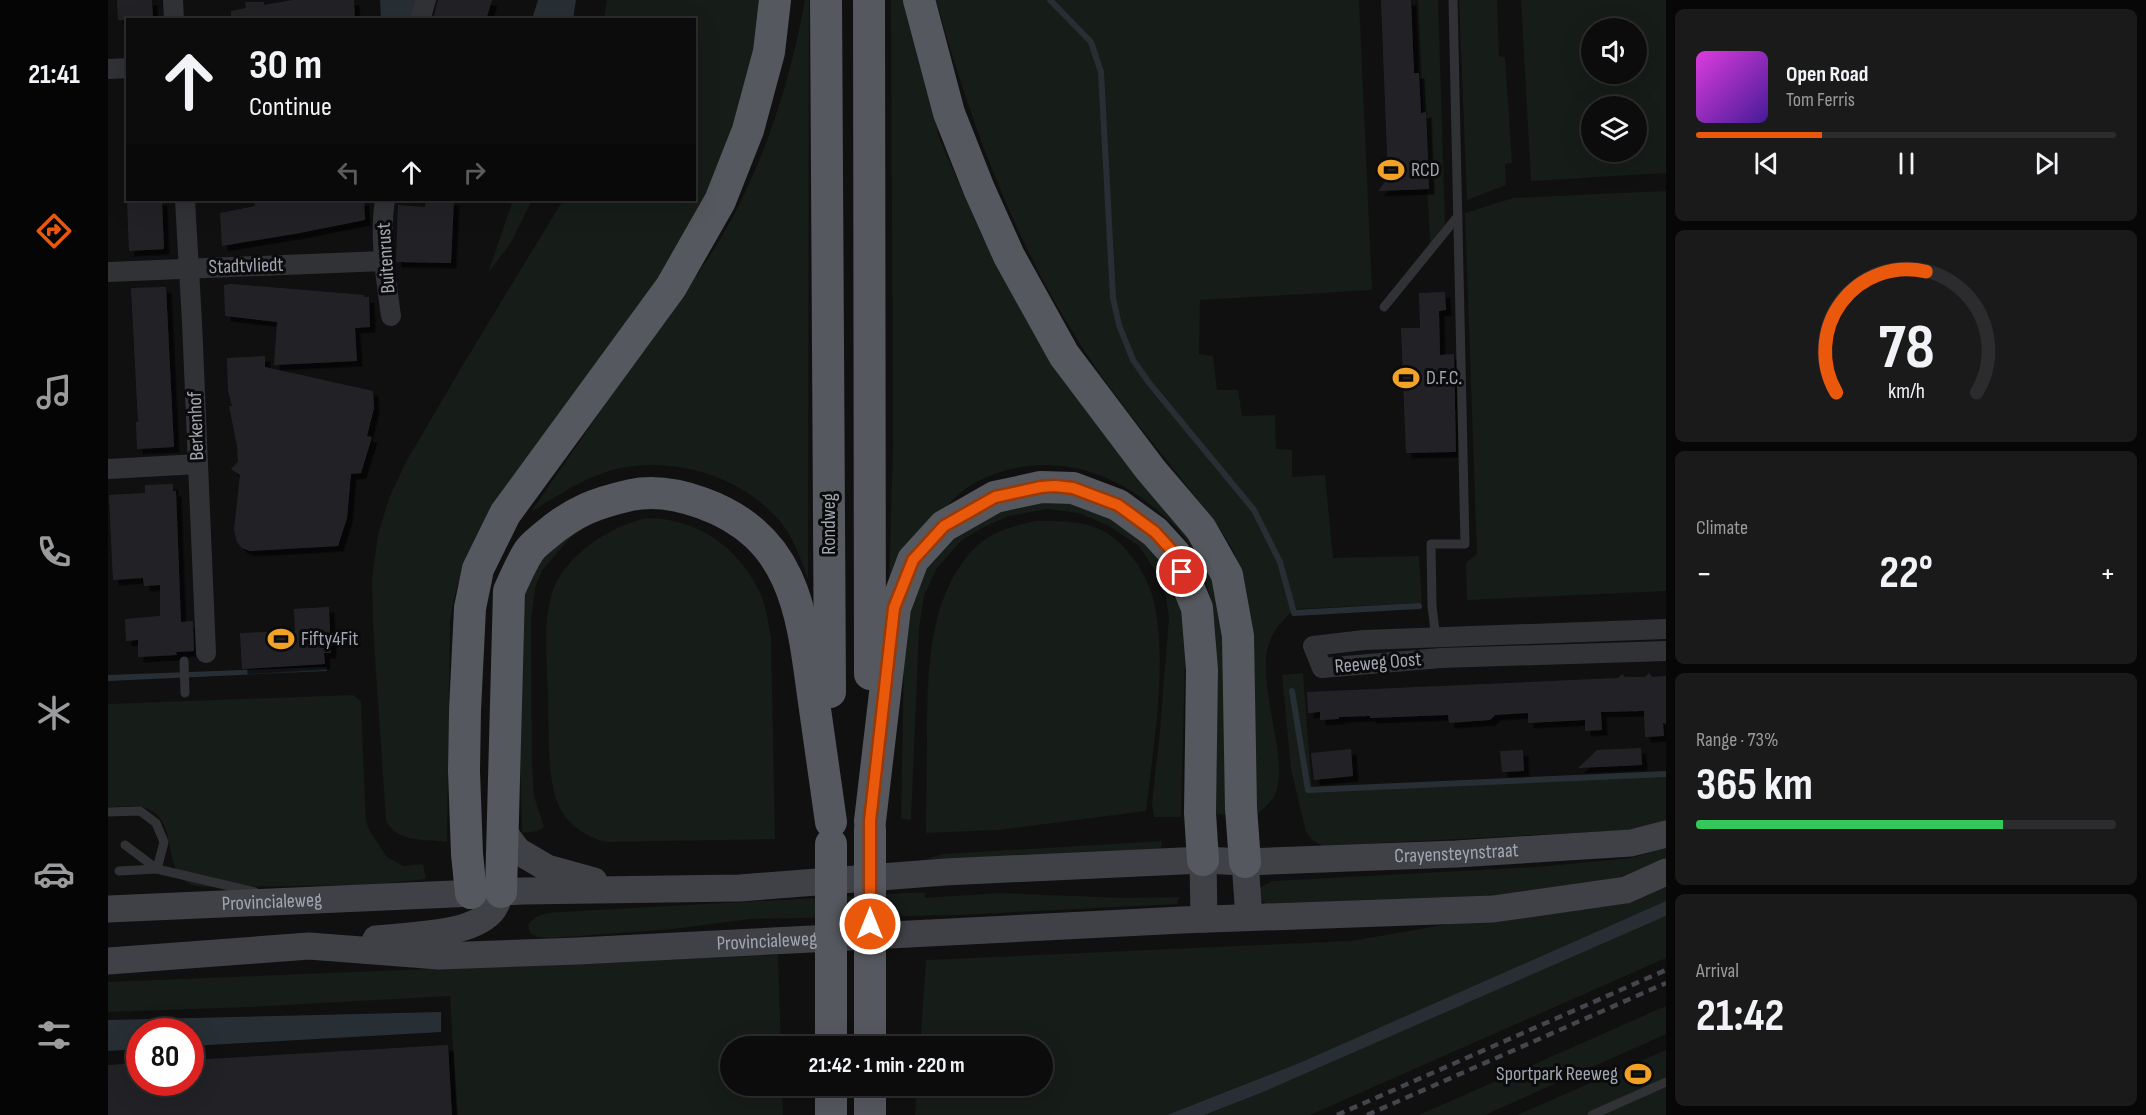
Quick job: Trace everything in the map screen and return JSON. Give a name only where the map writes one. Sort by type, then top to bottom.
[{"type":"highway","points":[[484,902],[467,854],[464,771],[470,608],[478,569],[505,514],[671,287],[720,201],[748,130],[769,52],[775,0]]},
{"type":"highway","name":"Rondweg","points":[[826,0],[831,1036]]},
{"type":"highway","name":"Rondweg","points":[[869,0],[870,1036]]},
{"type":"highway","points":[[919,0],[949,113],[979,189],[1009,255],[1064,355],[1150,470],[1201,529],[1227,575],[1238,636],[1245,862]]},
{"type":"highway","points":[[870,821],[894,608],[913,560],[944,526],[995,497],[1041,487],[1073,488],[1118,505],[1155,532],[1175,554],[1197,608],[1202,670],[1200,813],[1203,860]]},
{"type":"highway","points":[[484,902],[503,831],[509,591],[530,549],[565,518],[601,502],[640,493],[681,496],[716,508],[756,534],[782,567],[794,591],[805,632],[831,822]]},
{"type":"highway","points":[[831,1096],[831,1115]]},
{"type":"highway","points":[[870,1096],[870,1115]]},
{"type":"main road","name":"Provincialeweg","points":[[503,831],[518,851],[547,868],[627,890]]},
{"type":"main road","name":"Crayensteynstraat","points":[[1245,862],[1456,854],[1631,843],[1666,834]]},
{"type":"main road","name":"Provincialeweg","points":[[108,909],[289,900],[484,902],[627,890],[740,888],[945,872],[1203,860],[1245,862]]},
{"type":"main road","points":[[1203,860],[1204,919]]},
{"type":"main road","points":[[1245,862],[1250,917],[1493,909],[1626,890],[1666,872]]},
{"type":"main road","name":"Provincialeweg","points":[[108,961],[309,946],[459,929],[484,902]]},
{"type":"main road","points":[[484,902],[509,953]]},
{"type":"main road","name":"Provincialeweg","points":[[309,946],[439,956],[1250,917]]},
{"type":"street","points":[[173,0],[174,18]]},
{"type":"street","points":[[421,18],[426,0]]},
{"type":"street","points":[[108,69],[126,68]]},
{"type":"street","name":"Berkenhof","points":[[184,201],[206,653]]},
{"type":"street","name":"Buitenrust","points":[[385,201],[384,261],[391,316]]},
{"type":"street","name":"Stadtvliedt","points":[[108,272],[384,261]]},
{"type":"street","points":[[108,469],[198,464]]},
{"type":"street","name":"Reeweg Oost","points":[[1666,629],[1364,640],[1313,646],[1322,668],[1441,658],[1666,651]]},
{"type":"lane","points":[[1436,639],[1432,606],[1431,544],[1465,544],[1452,0]]},
{"type":"lane","points":[[1384,307],[1458,216]]},
{"type":"lane","points":[[184,661],[185,693]]},
{"type":"lane","points":[[108,812],[140,811],[156,823],[164,842],[157,869]]},
{"type":"lane","points":[[125,845],[157,869]]},
{"type":"lane","points":[[118,872],[157,869],[289,900]]},
{"type":"lane","points":[[1592,1115],[1666,1082]]},
{"type":"shaded area","points":[[380,0],[418,0],[414,18],[381,18]]},
{"type":"shaded area","points":[[538,0],[576,0],[573,18],[532,18]]},
{"type":"shaded area","points":[[607,0],[768,0],[764,39],[703,218],[466,562],[457,586],[450,621],[447,842],[412,839],[397,833],[386,821],[372,579],[378,535],[389,498],[407,460],[562,201],[696,201],[696,18],[604,18]]},
{"type":"shaded area","points":[[805,0],[809,0],[808,579],[791,538],[783,525],[768,509],[751,495],[732,484],[691,469],[647,465],[613,470],[576,485],[531,512],[692,283],[729,224],[762,154],[780,104]]},
{"type":"shaded area","points":[[891,0],[907,0],[934,101],[938,135],[981,234],[1032,326],[1199,545],[1226,617],[1226,815],[1216,814],[1216,640],[1207,586],[1198,560],[1181,533],[1138,495],[1116,482],[1070,467],[1046,465],[1021,467],[997,473],[973,484],[949,504],[926,533],[889,591],[893,445]]},
{"type":"shaded area","points":[[936,0],[1359,0],[1372,290],[1200,300],[1199,354],[1213,356],[1217,390],[1238,390],[1242,416],[1275,415],[1276,449],[1292,450],[1292,477],[1325,475],[1333,558],[1419,556],[1422,603],[1295,609],[1279,625],[1268,646],[1266,668],[1279,781],[1272,799],[1255,816],[1250,622],[1237,559],[1216,524],[1094,364],[1057,306],[1014,222],[996,179],[963,90]]},
{"type":"shaded area","points":[[1418,0],[1438,0],[1445,225],[1430,244]]},
{"type":"shaded area","points":[[1459,0],[1497,0],[1499,56],[1505,57],[1512,163],[1505,164],[1506,185],[1467,200]]},
{"type":"shaded area","points":[[1521,0],[1666,0],[1666,173],[1531,181]]},
{"type":"shaded area","points":[[1666,191],[1666,591],[1467,600],[1466,563],[1477,554],[1465,213],[1513,198]]},
{"type":"shaded area","points":[[513,201],[532,201],[510,244],[488,273]]},
{"type":"shaded area","points":[[1069,499],[1132,528],[1164,566],[1174,586],[1181,610],[1185,663],[1181,817],[1154,817],[1152,803],[1169,617],[1165,591],[1139,546],[1109,526],[1079,513],[1047,509],[1009,516],[982,528],[962,540],[937,568],[924,596],[919,628],[911,820],[901,819],[904,656],[910,606],[921,574],[942,541],[1003,505]]},
{"type":"shaded area","points":[[612,509],[570,538],[542,570],[535,588],[531,620],[532,768],[534,796],[544,827],[538,831],[522,833],[518,603],[537,555]]},
{"type":"shaded area","points":[[646,518],[682,523],[714,538],[740,562],[762,598],[771,638],[775,839],[606,842],[580,830],[569,821],[560,808],[552,783],[549,754],[546,632],[552,594],[563,571],[583,550],[607,533]]},
{"type":"shaded area","points":[[1035,521],[1064,521],[1093,526],[1102,530],[1125,548],[1148,583],[1154,602],[1160,653],[1158,706],[1146,811],[998,830],[926,833],[928,686],[939,611],[948,587],[961,565],[977,546],[996,533]]},
{"type":"shaded area","points":[[327,667],[327,671],[108,681],[108,675]]},
{"type":"shaded area","points":[[1303,673],[1312,792],[1666,776],[1666,822],[1632,830],[1323,846],[1312,840],[1306,832],[1291,769],[1282,675]]},
{"type":"shaded area","points":[[353,695],[361,701],[366,821],[369,830],[387,857],[403,866],[423,864],[426,879],[372,885],[196,886],[184,880],[177,871],[164,824],[157,815],[142,807],[108,807],[108,704]]},
{"type":"shaded area","points":[[1162,841],[1160,854],[925,859],[943,854]]},
{"type":"shaded area","points":[[1666,847],[1666,864],[1633,875],[1525,894],[1268,906],[1261,898],[1259,888],[1273,881],[1537,867],[1631,858]]},
{"type":"shaded area","points":[[1666,886],[1666,901],[1297,1064],[1167,1115],[915,1115],[916,1096],[1053,1096],[1053,1036],[921,1036],[926,960],[1351,941]]},
{"type":"shaded area","points":[[925,893],[925,898],[998,893],[1125,898],[1179,897],[1177,904],[958,915],[750,919],[673,929],[552,938],[538,937],[530,933],[528,925],[539,916],[556,912]]},
{"type":"shaded area","points":[[1666,901],[1666,916],[1261,1093],[1204,1115],[1167,1115],[1297,1064]]},
{"type":"shaded area","points":[[1666,916],[1666,958],[1310,1115],[1204,1115],[1261,1093]]},
{"type":"shaded area","points":[[778,955],[781,1036],[720,1036],[720,1096],[782,1096],[783,1115],[457,1115],[450,996],[108,1012],[108,982]]},
{"type":"shaded area","points":[[1666,1006],[1666,1034],[1485,1115],[1419,1115]]},
{"type":"shaded area","points":[[441,1012],[441,1032],[204,1045],[204,1018],[191,1018]]},
{"type":"shaded area","points":[[108,1020],[126,1020],[126,1050],[108,1051]]},
{"type":"shaded area","name":"Sportpark Reeweg","points":[[1666,1050],[1666,1115],[1517,1115]]},
{"type":"building","points":[[117,0],[152,0],[153,18],[118,20]]},
{"type":"building","points":[[293,0],[354,0],[355,18],[231,18],[231,11],[246,8],[245,2],[264,2],[264,5]]},
{"type":"building","points":[[438,0],[492,0],[487,18],[434,18]]},
{"type":"building","points":[[1381,0],[1411,0],[1414,73],[1419,73],[1421,113],[1426,112],[1429,189],[1378,191],[1388,178]]},
{"type":"building","points":[[127,201],[162,201],[164,249],[129,251]]},
{"type":"building","points":[[254,201],[364,201],[365,220],[222,246],[220,213],[255,206]]},
{"type":"building","points":[[426,201],[454,201],[451,263],[396,262],[398,205],[425,207]]},
{"type":"building","points":[[224,285],[369,297],[370,327],[355,328],[357,361],[274,365],[277,322],[225,316]]},
{"type":"building","points":[[166,287],[174,447],[137,449],[136,422],[138,422],[131,288]]},
{"type":"building","points":[[1445,292],[1446,310],[1439,311],[1440,355],[1454,354],[1456,452],[1406,453],[1401,328],[1420,328],[1419,293]]},
{"type":"building","points":[[265,356],[265,367],[373,391],[374,408],[367,436],[372,437],[361,473],[351,474],[347,518],[338,546],[250,551],[242,548],[237,542],[234,530],[240,475],[231,469],[238,462],[229,406],[232,406],[228,390],[227,358]]},
{"type":"building","points":[[173,484],[173,491],[176,491],[181,622],[193,621],[194,651],[176,652],[177,655],[138,657],[138,640],[126,641],[125,619],[160,616],[160,585],[144,586],[143,578],[113,580],[109,495],[145,493],[145,485]]},
{"type":"building","points":[[329,607],[331,653],[324,653],[325,664],[242,669],[240,633],[295,631],[294,609]]},
{"type":"building","points":[[1649,673],[1652,677],[1666,676],[1664,736],[1645,737],[1644,711],[1601,712],[1602,730],[1585,731],[1585,720],[1528,723],[1528,713],[1495,715],[1490,720],[1449,723],[1448,715],[1339,717],[1339,719],[1320,720],[1320,712],[1308,713],[1307,692],[1618,678],[1622,674],[1625,677],[1645,677]]},
{"type":"building","points":[[1641,748],[1642,765],[1578,768],[1597,750]]},
{"type":"building","points":[[1351,749],[1353,776],[1314,780],[1311,753]]},
{"type":"building","points":[[1523,750],[1524,771],[1502,772],[1500,751]]},
{"type":"building","points":[[448,1045],[452,1115],[108,1115],[108,1065],[126,1064],[126,1096],[204,1096],[204,1059]]},
{"type":"waterway","points":[[1050,0],[1091,42],[1101,72],[1113,298],[1119,325],[1133,360],[1150,384],[1254,510],[1280,562],[1294,613],[1419,606]]},
{"type":"waterway","points":[[1292,691],[1308,790],[1666,774]]},
{"type":"railway","points":[[1337,1115],[1666,970]]},
{"type":"railway","points":[[1367,1115],[1666,983]]},
{"type":"place","name":"RCD","points":[[1391,170]]},
{"type":"place","name":"D.F.C.","points":[[1406,378]]},
{"type":"place","name":"Fifty4Fit","points":[[281,639]]},
{"type":"place","name":"Sportpark Reeweg","points":[[1638,1074]]},
{"type":"route","points":[[870,924],[870,821],[894,608],[913,560],[944,526],[995,497],[1055,486],[1073,488],[1118,505],[1155,532],[1175,554],[1182,572]]}]
